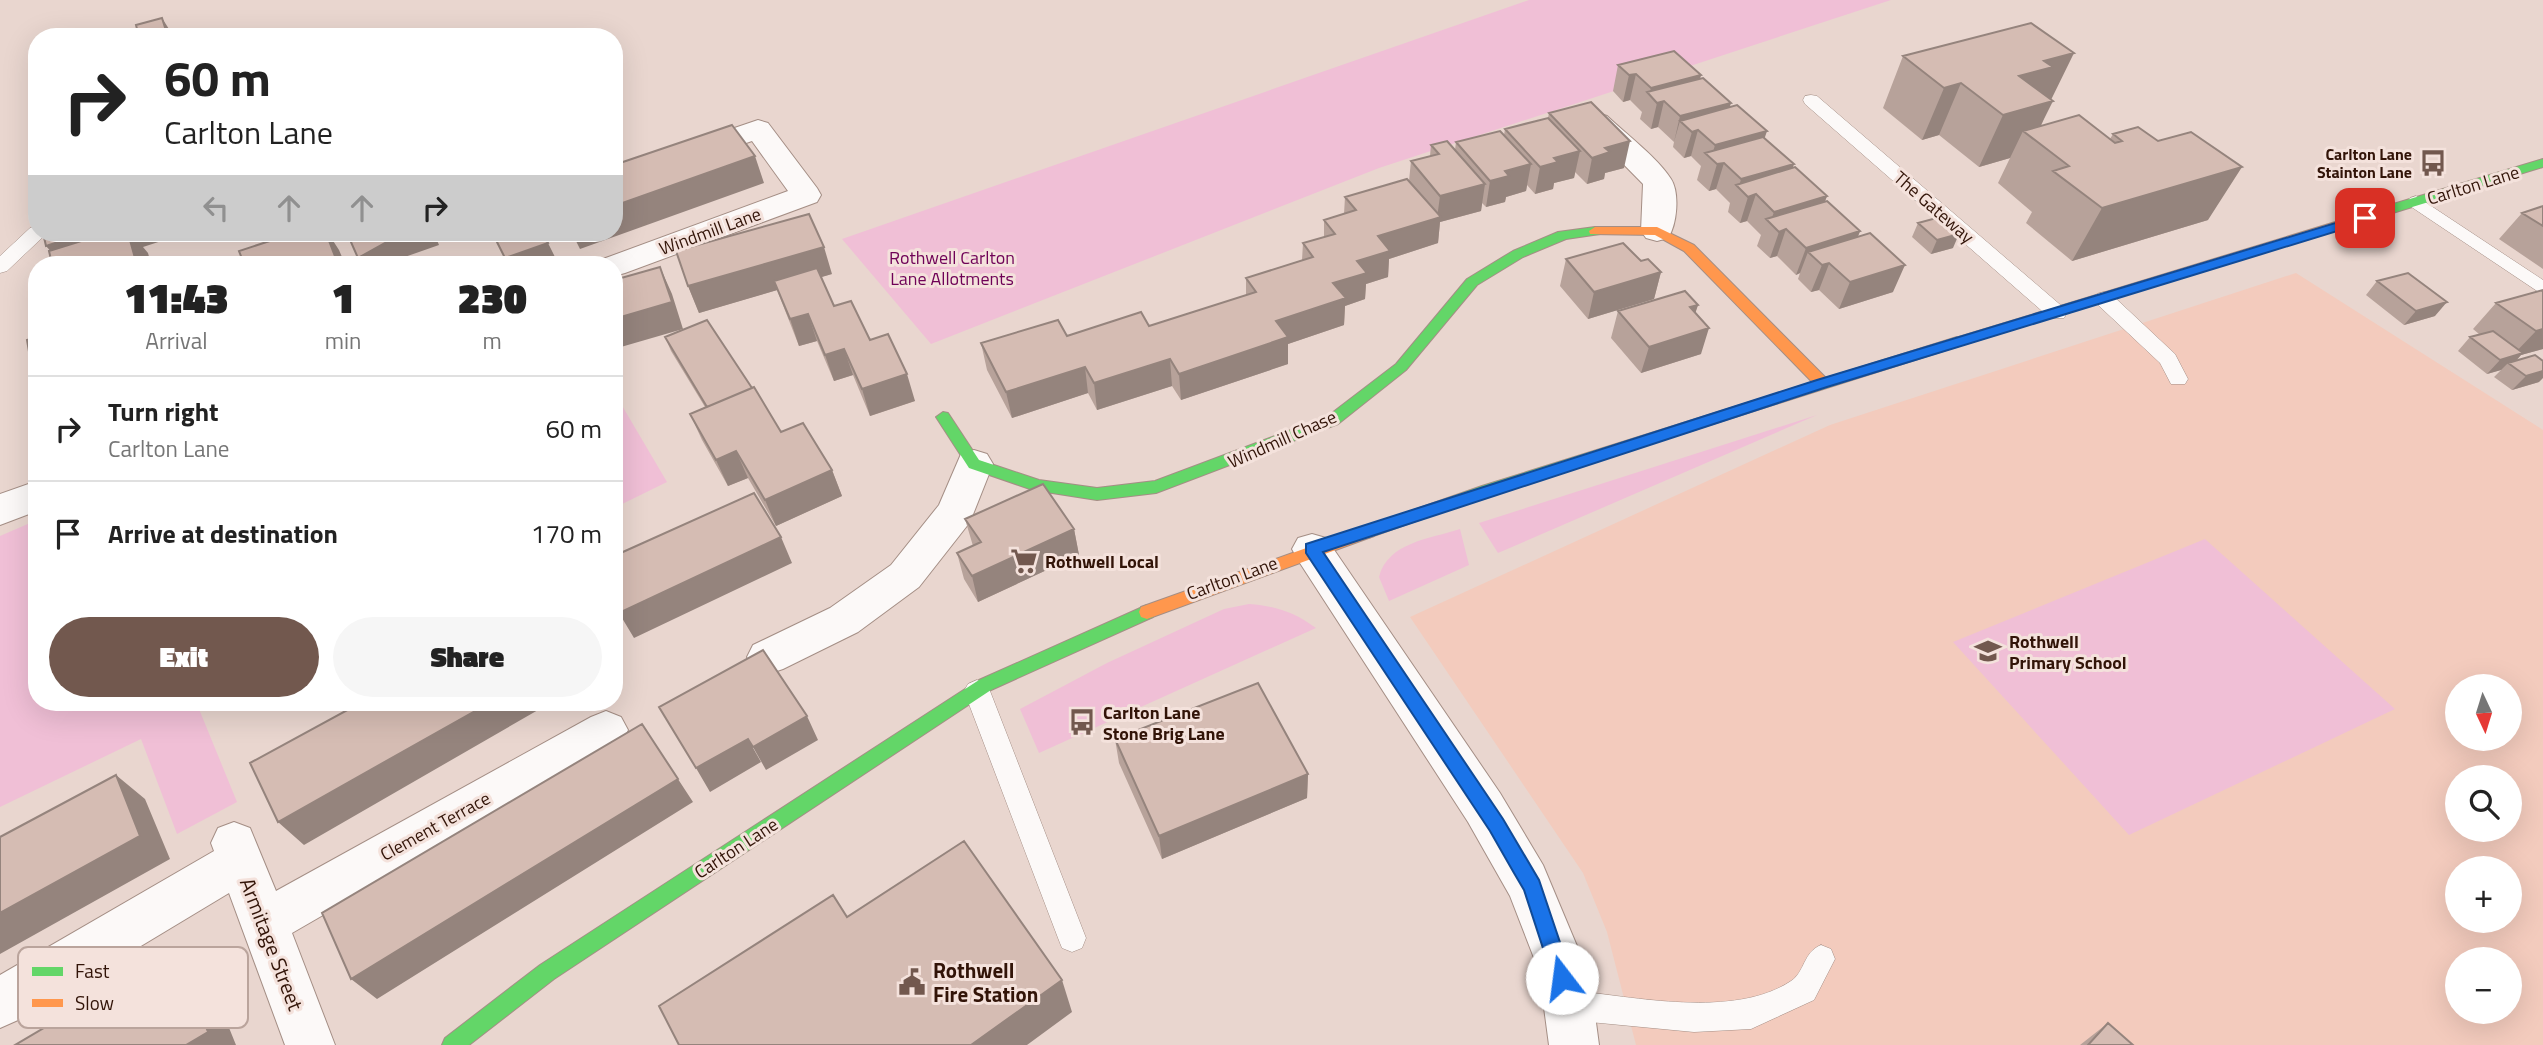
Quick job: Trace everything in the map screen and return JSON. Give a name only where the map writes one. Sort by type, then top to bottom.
[{"type":"main road","name":"Carlton Lane","points":[[452,1045],[547,972],[976,691],[1166,603],[1312,549],[1822,383],[2543,163]]},
{"type":"main road","name":"Windmill Chase","points":[[974,464],[1038,486],[1097,495],[1156,487],[1205,471],[1333,420],[1401,367],[1472,282],[1518,254],[1563,235],[1614,229],[1657,232],[1689,248],[1822,383]]},
{"type":"main road","points":[[943,417],[974,464]]},
{"type":"street","points":[[1597,122],[1658,182],[1660,206],[1657,232]]},
{"type":"street","name":"Windmill Lane","points":[[623,175],[758,129],[806,195],[623,263]]},
{"type":"street","points":[[768,657],[844,620],[905,576],[956,512],[974,464]]},
{"type":"street","points":[[0,510],[28,499]]},
{"type":"street","points":[[1312,549],[1496,825],[1532,887],[1556,951],[1572,1025]]},
{"type":"street","name":"Clement Terrace","points":[[264,923],[606,730]]},
{"type":"street","name":"Armitage Street","points":[[88,947],[237,852],[310,1045]]},
{"type":"street","name":"Armitage Street","points":[[0,1003],[18,992]]},
{"type":"lane","name":"The Gateway","points":[[1811,100],[2057,313]]},
{"type":"lane","points":[[2416,202],[2543,289]]},
{"type":"lane","points":[[0,267],[28,241]]},
{"type":"lane","points":[[2104,299],[2168,359],[2178,379]]},
{"type":"lane","points":[[976,691],[1072,938]]},
{"type":"lane","points":[[1572,1025],[1751,1014],[1804,990],[1821,960]]},
{"type":"shaded area","name":"Rothwell Primary School","points":[[2296,273],[2543,430],[2543,1045],[1636,1045],[1607,932],[1583,873],[1410,617],[1830,425]]},
{"type":"green space","name":"Rothwell Carlton Lane Allotments","points":[[1529,0],[1891,0],[1379,168],[931,344],[842,239]]},
{"type":"green space","points":[[623,407],[667,482],[623,504]]},
{"type":"green space","points":[[1817,415],[1498,553],[1479,523]]},
{"type":"green space","points":[[28,524],[28,711],[200,711],[237,802],[177,834],[141,739],[0,807],[0,536]]},
{"type":"green space","points":[[1460,529],[1469,565],[1389,601],[1379,577],[1391,556],[1424,539]]},
{"type":"green space","points":[[2205,539],[2395,709],[2129,835],[1953,642]]},
{"type":"green space","points":[[1249,604],[1284,611],[1316,628],[1039,753],[1020,709],[1107,663],[1224,609]]},
{"type":"building","points":[[162,18],[165,28],[137,28],[136,25]]},
{"type":"building","points":[[2031,23],[2074,53],[2044,61],[2053,67],[2019,76],[2053,101],[2003,115],[1961,83],[1944,88],[1903,56]]},
{"type":"building","points":[[1674,51],[1701,75],[1651,88],[1636,74],[1629,75],[1618,65]]},
{"type":"building","points":[[1703,78],[1731,103],[1680,116],[1664,101],[1657,103],[1647,92]]},
{"type":"building","points":[[1591,102],[1630,141],[1605,148],[1610,152],[1592,158],[1549,113]]},
{"type":"building","points":[[1737,105],[1767,131],[1715,145],[1698,130],[1692,132],[1680,121]]},
{"type":"building","points":[[2079,115],[2115,143],[2122,141],[2113,134],[2138,127],[2158,141],[2191,132],[2242,167],[2102,208],[2053,171],[2069,166],[2023,131]]},
{"type":"building","points":[[1548,118],[1580,151],[1554,158],[1558,162],[1540,167],[1505,129]]},
{"type":"building","points":[[732,125],[755,156],[623,203],[623,162]]},
{"type":"building","points":[[1500,131],[1531,164],[1505,171],[1509,176],[1490,181],[1456,142]]},
{"type":"building","points":[[1763,137],[1794,164],[1741,179],[1724,163],[1717,164],[1705,153]]},
{"type":"building","points":[[1447,141],[1485,184],[1440,196],[1411,161],[1439,154],[1431,145]]},
{"type":"building","points":[[1795,167],[1827,196],[1774,212],[1756,194],[1748,197],[1736,185]]},
{"type":"building","points":[[1407,179],[1441,217],[1378,236],[1390,251],[1357,261],[1367,273],[1333,283],[1346,298],[1276,321],[1288,337],[1179,374],[1170,359],[1094,383],[1085,367],[1006,392],[981,343],[1058,320],[1067,336],[1141,312],[1149,326],[1256,292],[1246,278],[1313,257],[1303,243],[1335,234],[1324,220],[1356,210],[1345,197]]},
{"type":"building","points":[[1827,201],[1860,231],[1806,248],[1786,229],[1779,232],[1766,219]]},
{"type":"building","points":[[2543,206],[2543,226],[2522,213]]},
{"type":"building","points":[[809,214],[824,247],[688,286],[676,251]]},
{"type":"building","points":[[1940,217],[1959,234],[1937,240],[1918,223]]},
{"type":"building","points":[[1870,233],[1905,265],[1850,282],[1829,263],[1822,265],[1808,252]]},
{"type":"building","points":[[78,242],[131,242],[134,256],[50,256],[49,251]]},
{"type":"building","points":[[266,242],[329,242],[335,256],[241,256],[239,251]]},
{"type":"building","points":[[351,242],[387,242],[362,256],[357,256]]},
{"type":"building","points":[[497,242],[548,243],[511,256],[504,256]]},
{"type":"building","points":[[1623,243],[1641,261],[1648,259],[1661,272],[1594,292],[1566,259]]},
{"type":"building","points":[[660,267],[672,302],[623,316],[623,277]]},
{"type":"building","points":[[817,268],[834,306],[851,301],[870,340],[888,334],[907,374],[862,389],[844,349],[825,355],[808,314],[790,319],[774,281]]},
{"type":"building","points":[[2408,273],[2447,302],[2416,311],[2377,281]]},
{"type":"building","points":[[2543,290],[2543,329],[2536,331],[2496,303]]},
{"type":"building","points":[[1685,291],[1698,305],[1690,307],[1709,328],[1649,347],[1618,311]]},
{"type":"building","points":[[707,320],[752,388],[707,407],[665,337]]},
{"type":"building","points":[[2493,331],[2523,353],[2500,360],[2470,337]]},
{"type":"building","points":[[2535,355],[2543,361],[2543,371],[2526,376],[2508,363]]},
{"type":"building","points":[[754,387],[781,432],[803,423],[832,470],[765,500],[736,451],[716,460],[690,414]]},
{"type":"building","points":[[1043,484],[1074,529],[972,576],[957,553],[981,542],[965,519]]},
{"type":"building","points":[[754,493],[781,537],[623,611],[623,552]]},
{"type":"building","points":[[763,650],[807,716],[753,747],[748,739],[696,768],[659,707]]},
{"type":"building","points":[[1258,683],[1308,774],[1159,836],[1115,739]]},
{"type":"building","points":[[345,711],[475,711],[278,822],[250,763]]},
{"type":"building","points":[[642,724],[678,779],[351,979],[322,913]]},
{"type":"building","points":[[116,775],[140,836],[0,913],[0,837]]},
{"type":"building","name":"Rothwell Fire Station","points":[[964,841],[1062,980],[971,1045],[679,1045],[659,1006],[833,895],[847,917]]},
{"type":"building","points":[[2108,1023],[2133,1045],[2088,1045]]},
{"type":"building","points":[[44,1028],[206,1028],[208,1032],[186,1045],[15,1045]]},
{"type":"traffic: fast","points":[[2355,220],[2543,163]]},
{"type":"traffic: fast","points":[[943,417],[974,464],[1038,486],[1097,494],[1156,487],[1333,420],[1401,367],[1472,282],[1518,254],[1563,235],[1595,231]]},
{"type":"traffic: fast","points":[[1368,532],[1487,490],[1957,342]]},
{"type":"traffic: fast","points":[[452,1045],[547,972],[985,685],[1147,612]]},
{"type":"traffic: slow","points":[[1957,342],[2355,220]]},
{"type":"traffic: slow","points":[[1595,231],[1657,231],[1689,248],[1822,383]]},
{"type":"traffic: slow","points":[[1147,612],[1368,532]]},
{"type":"place","name":"Carlton Lane Stainton Lane","points":[[2433,163]]},
{"type":"place","name":"Rothwell Local","points":[[1024,561]]},
{"type":"place","name":"Rothwell Primary School","points":[[1988,651]]},
{"type":"place","name":"Carlton Lane Stone Brig Lane","points":[[1082,722]]},
{"type":"place","name":"Rothwell Fire Station","points":[[912,982]]},
{"type":"route","points":[[1562,978],[1556,951],[1532,887],[1520,866],[1496,825],[1312,549],[1822,383],[2365,218]]}]
